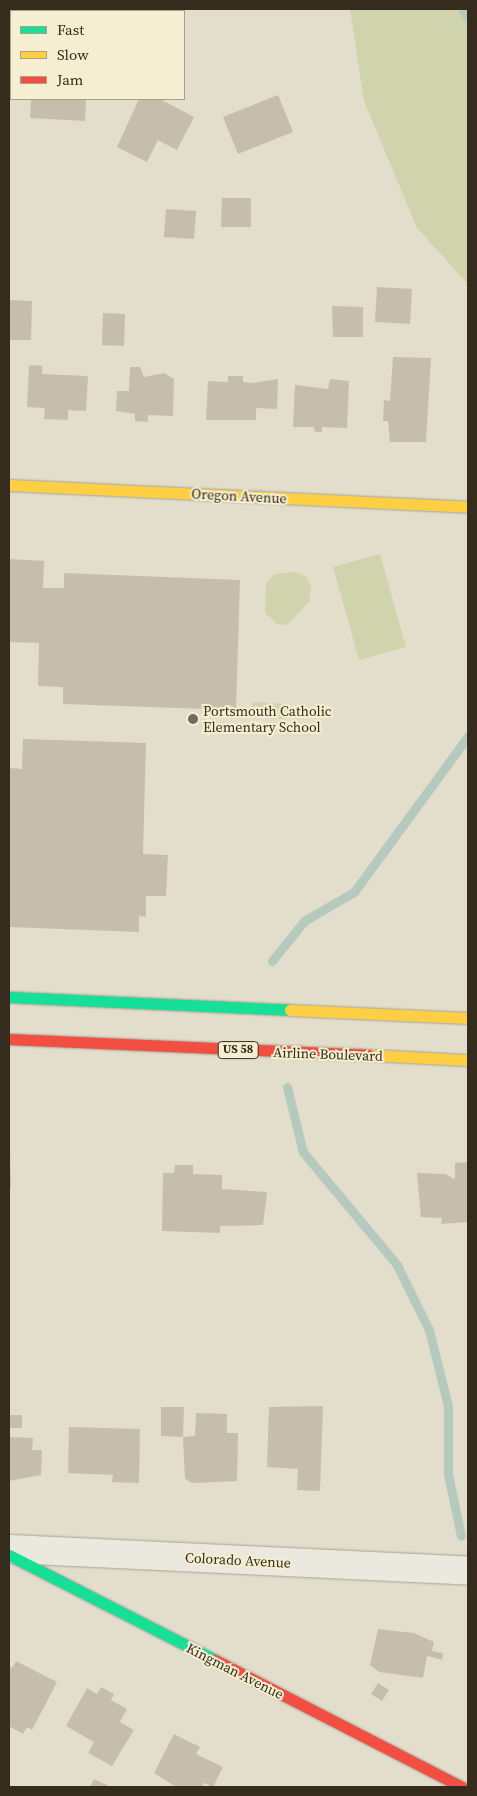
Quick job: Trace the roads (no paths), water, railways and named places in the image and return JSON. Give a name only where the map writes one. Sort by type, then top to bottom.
[{"type":"main road","name":"Oregon Avenue","points":[[9,485],[468,507]]},
{"type":"main road","points":[[9,997],[468,1018]]},
{"type":"main road","points":[[95,1044],[97,1001]]},
{"type":"main road","name":"Airline Boulevard","points":[[9,1039],[468,1060]]},
{"type":"main road","name":"Kingman Avenue","points":[[9,1555],[462,1787]]},
{"type":"street","name":"Colorado Avenue","points":[[9,1549],[468,1571]]},
{"type":"waterway","points":[[462,9],[468,18]]},
{"type":"waterway","points":[[272,961],[304,921],[354,892],[468,736]]},
{"type":"waterway","points":[[287,1087],[303,1152],[397,1265],[429,1330],[448,1406],[448,1474],[461,1536]]},
{"type":"place","name":"Portsmouth Catholic Elementary School","points":[[193,719]]}]
